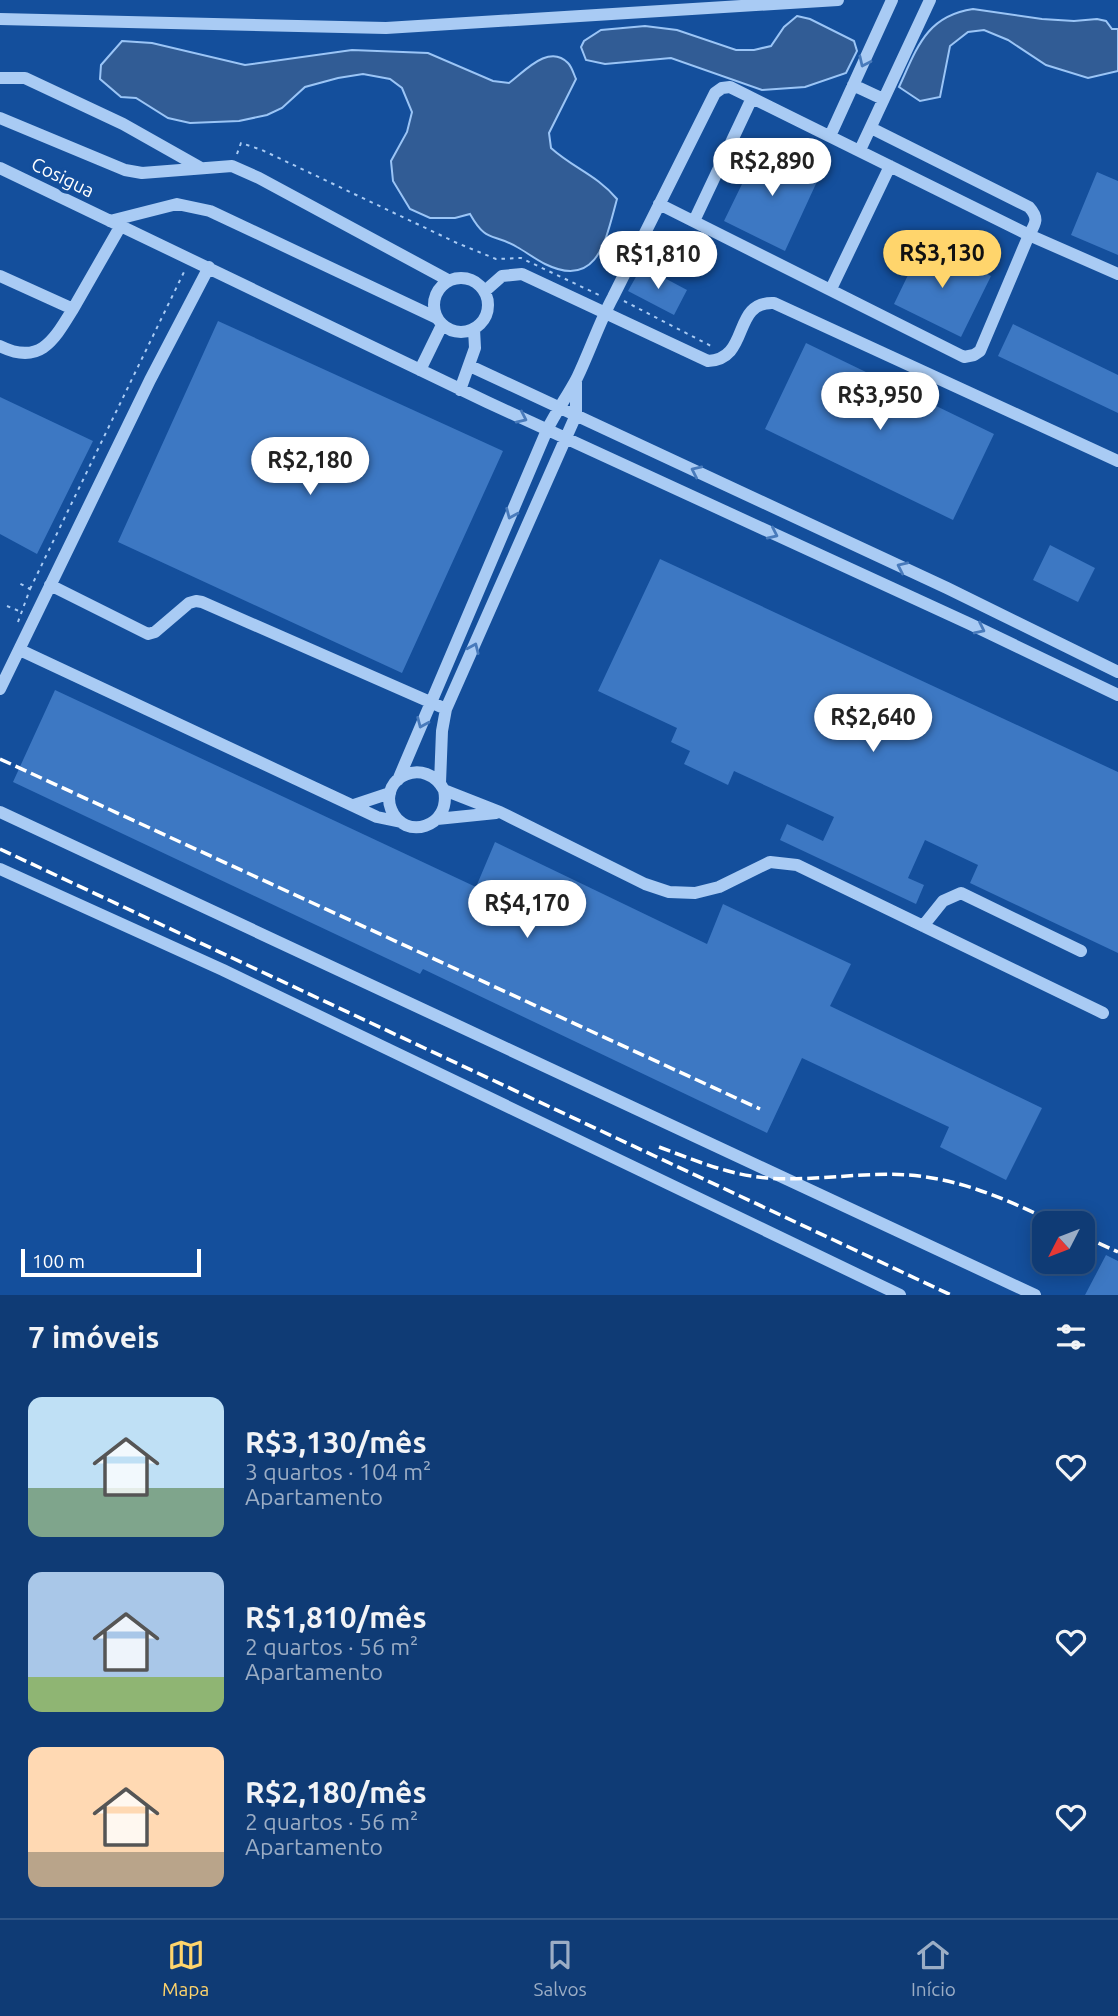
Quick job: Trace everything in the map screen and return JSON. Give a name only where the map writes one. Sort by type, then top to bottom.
[{"type":"street","points":[[0,19],[386,28],[838,0]]},
{"type":"street","points":[[830,136],[892,0]]},
{"type":"street","points":[[860,150],[930,0]]},
{"type":"street","points":[[0,78],[25,78],[123,124],[201,168]]},
{"type":"street","points":[[853,86],[883,99]]},
{"type":"street","points":[[401,822],[391,809],[390,793],[398,780],[547,430],[576,380],[604,312],[659,204],[716,93],[722,88],[730,87],[1029,235],[1118,274]]},
{"type":"street","points":[[694,221],[752,98]]},
{"type":"street","points":[[0,118],[125,170],[142,173],[232,166],[447,280],[464,277],[472,280],[485,291],[488,299],[486,316],[474,329],[458,332],[210,211],[177,204],[115,224],[74,309],[53,341],[41,351],[13,353],[0,346]]},
{"type":"street","points":[[659,204],[964,357],[974,355],[980,351],[1037,222],[1036,214],[1029,207],[870,128]]},
{"type":"street","points":[[831,289],[890,166]]},
{"type":"street","name":"Cosigua","points":[[0,168],[460,390],[932,606],[1114,694]]},
{"type":"street","points":[[0,690],[209,267]]},
{"type":"street","points":[[485,291],[502,276],[522,274],[708,361],[720,360],[730,353],[753,307],[761,302],[774,303],[1118,461]]},
{"type":"street","points":[[0,276],[74,309]]},
{"type":"street","points":[[440,321],[434,310],[436,293],[447,280]]},
{"type":"street","points":[[420,370],[440,321]]},
{"type":"street","points":[[460,390],[475,348],[474,329]]},
{"type":"street","points":[[470,366],[941,585],[1118,672],[1114,694]]},
{"type":"street","points":[[437,820],[445,806],[442,786],[442,731],[446,709],[576,415],[576,380]]},
{"type":"street","points":[[741,519],[752,497]]},
{"type":"street","points":[[488,567],[506,576]]},
{"type":"street","points":[[50,585],[148,634],[155,632],[189,603],[202,602],[446,709]]},
{"type":"street","points":[[932,606],[941,585]]},
{"type":"street","points":[[20,650],[377,817],[408,826],[424,827],[437,820],[500,812]]},
{"type":"street","points":[[398,780],[404,775],[428,773],[442,786],[645,884],[669,892],[695,893],[719,887],[770,862],[797,865],[1103,1013]]},
{"type":"street","points":[[354,805],[390,793]]},
{"type":"street","points":[[0,812],[1035,1295]]},
{"type":"street","points":[[0,869],[223,970],[900,1295]]},
{"type":"street","points":[[923,926],[943,901],[961,893],[1081,951]]},
{"type":"path","points":[[232,166],[241,143],[262,150],[457,243],[496,259],[522,258],[603,297],[613,296],[710,346],[730,353]]},
{"type":"path","points":[[17,620],[190,258]]},
{"type":"path","points":[[19,583],[30,589]]},
{"type":"path","points":[[8,606],[20,612]]},
{"type":"water","points":[[973,9],[1042,19],[1106,21],[1112,29],[1118,29],[1118,71],[1088,78],[1046,65],[1008,40],[984,30],[968,32],[950,46],[940,97],[920,101],[899,87],[918,47],[934,26],[957,13]]},
{"type":"water","points":[[797,16],[810,19],[854,41],[857,51],[846,73],[805,87],[762,90],[671,58],[605,64],[586,60],[581,47],[584,41],[601,30],[645,26],[677,30],[736,50],[754,50],[771,46],[784,27]]},
{"type":"water","points":[[122,41],[152,43],[245,65],[352,50],[428,53],[493,81],[509,83],[537,61],[553,56],[561,58],[569,65],[576,79],[549,133],[551,148],[617,199],[609,230],[597,256],[588,265],[577,270],[563,270],[545,264],[486,234],[470,214],[455,218],[430,218],[410,209],[393,181],[391,161],[407,132],[412,112],[402,88],[390,79],[363,74],[338,78],[305,87],[282,108],[267,115],[239,121],[190,123],[168,118],[136,98],[121,97],[100,79],[101,65]]},
{"type":"building","points":[[761,145],[820,175],[785,251],[724,221]]},
{"type":"building","points":[[1097,172],[1118,181],[1118,255],[1071,235]]},
{"type":"building","points":[[924,242],[991,276],[961,337],[894,304]]},
{"type":"building","points":[[642,266],[687,290],[674,315],[628,291]]},
{"type":"building","points":[[218,321],[503,451],[402,673],[118,542]]},
{"type":"building","points":[[1013,324],[1118,375],[1118,413],[998,356]]},
{"type":"building","points":[[806,343],[994,434],[953,520],[765,429]]},
{"type":"building","points":[[0,397],[93,441],[37,554],[0,534]]},
{"type":"building","points":[[1050,545],[1095,568],[1078,602],[1033,580]]},
{"type":"building","points":[[660,559],[1118,772],[1118,953],[970,883],[978,865],[925,840],[908,878],[924,885],[916,904],[780,840],[787,824],[823,841],[834,817],[734,771],[728,785],[684,764],[690,751],[671,742],[677,728],[598,691]]},
{"type":"building","points":[[55,690],[476,887],[495,842],[707,944],[723,904],[851,964],[830,1006],[1042,1108],[1006,1180],[940,1147],[949,1127],[802,1058],[767,1133],[423,969],[420,974],[13,782]]},
{"type":"building","points":[[1106,1255],[1118,1261],[1118,1295],[1085,1295]]},
{"type":"railway","points":[[0,759],[760,1109]]},
{"type":"railway","points":[[0,849],[951,1295]]},
{"type":"railway","points":[[659,1147],[725,1170],[767,1178],[887,1174],[926,1177],[960,1184],[1032,1211]]},
{"type":"railway","points":[[1096,1242],[1118,1252]]}]
